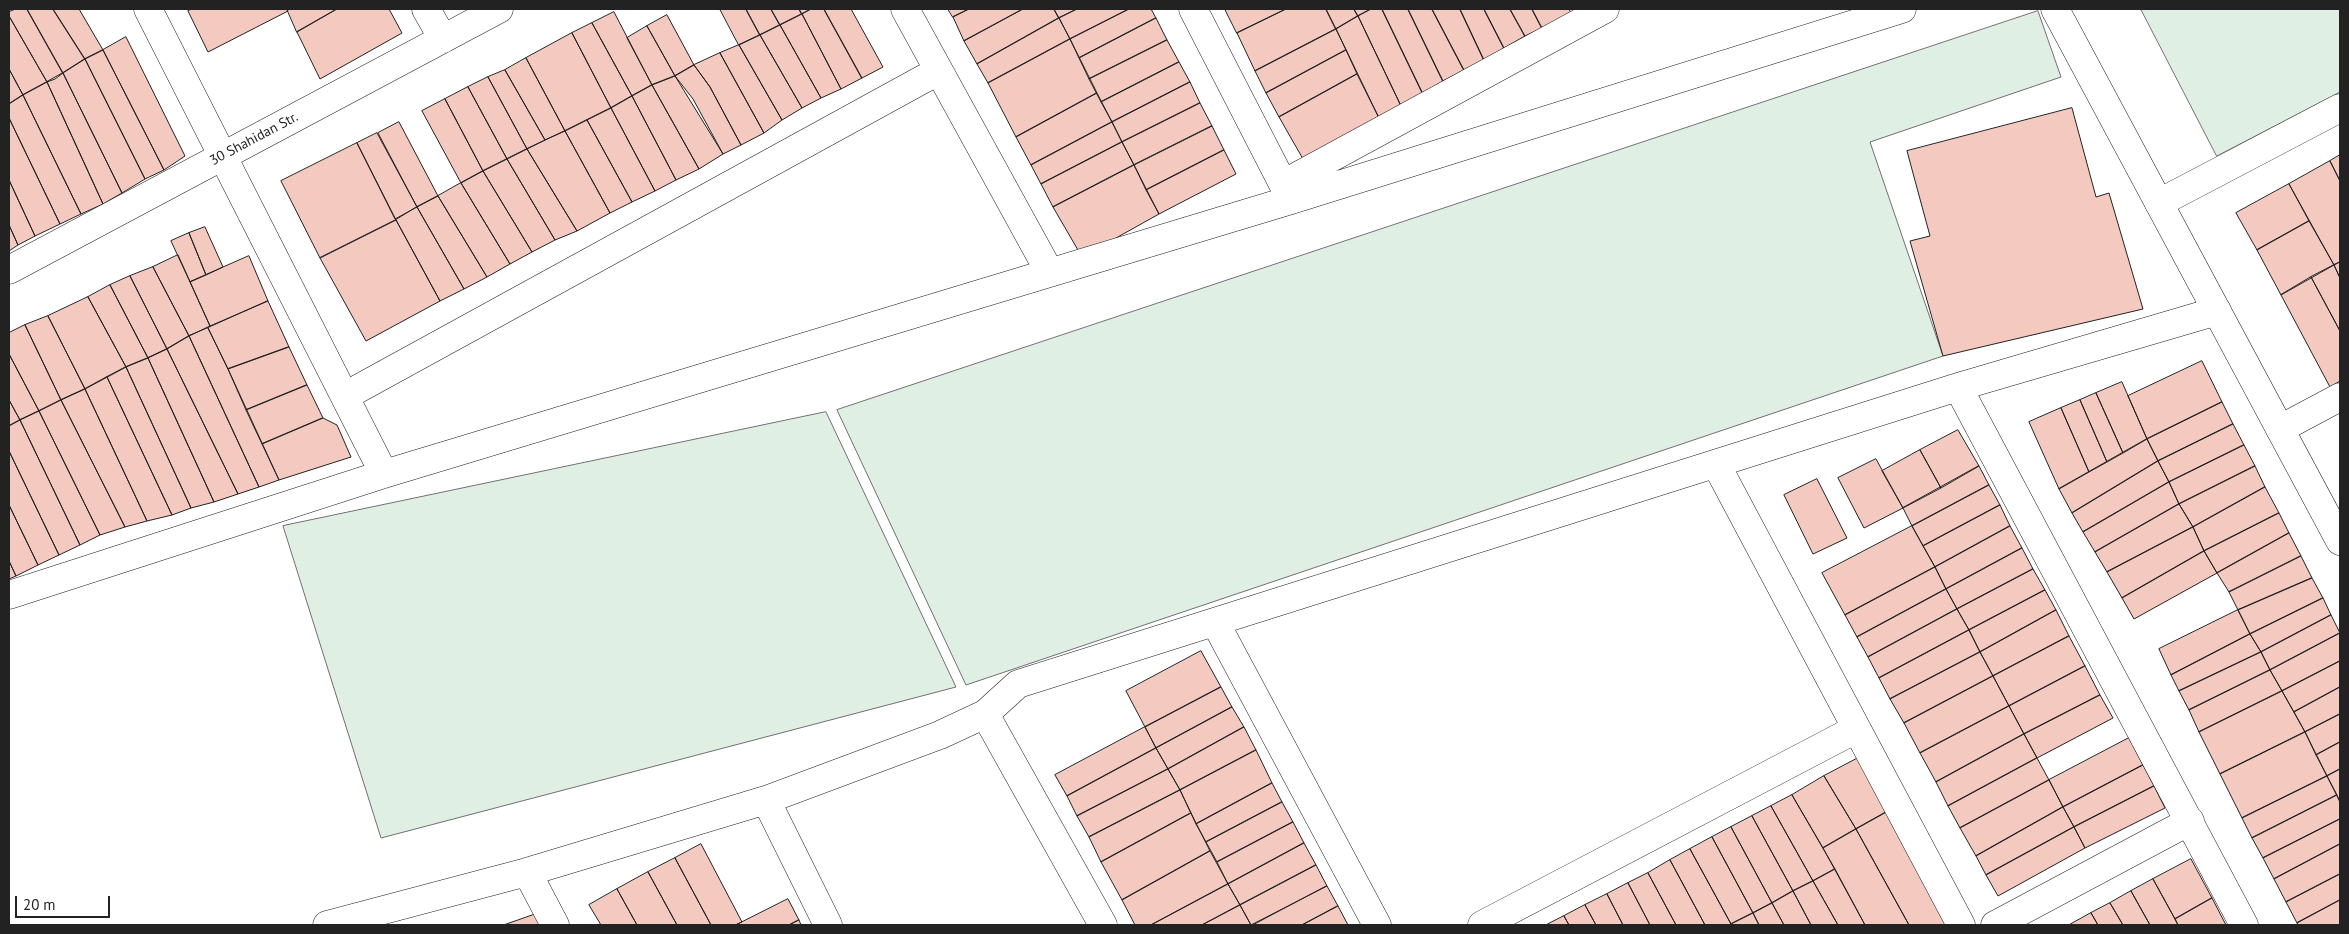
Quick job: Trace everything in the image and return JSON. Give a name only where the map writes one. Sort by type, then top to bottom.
[{"type":"street","points":[[148,9],[384,474]]},
{"type":"street","points":[[426,9],[442,39]]},
{"type":"street","name":"30 Shahidan Str.","points":[[9,270],[499,9]]},
{"type":"street","points":[[905,9],[1050,273]]},
{"type":"street","points":[[1193,9],[1289,192]]},
{"type":"street","points":[[1289,192],[1605,9]]},
{"type":"street","points":[[9,596],[384,474],[1050,273],[1289,192],[1902,9]]},
{"type":"street","points":[[2055,9],[2340,541]]},
{"type":"street","points":[[345,396],[938,70]]},
{"type":"street","points":[[2159,203],[2340,108]]},
{"type":"street","points":[[327,925],[527,872],[766,800],[940,735],[985,714],[1018,684],[1958,388],[2217,311]]},
{"type":"street","points":[[1958,388],[2244,925]]},
{"type":"street","points":[[2280,429],[2340,398]]},
{"type":"street","points":[[1716,464],[1961,925]]},
{"type":"street","points":[[1215,622],[1377,925]]},
{"type":"street","points":[[985,714],[1103,925]]},
{"type":"street","points":[[1482,925],[1856,729]]},
{"type":"street","points":[[766,800],[828,925]]},
{"type":"street","points":[[1995,925],[2190,821]]},
{"type":"street","points":[[527,872],[555,925]]},
{"type":"green space","points":[[2141,9],[2340,9],[2340,92],[2217,156]]},
{"type":"green space","points":[[2038,11],[2061,77],[1870,142],[1943,356],[966,685],[837,410]]},
{"type":"green space","points":[[826,412],[956,687],[381,838],[283,526]]},
{"type":"building","points":[[16,9],[27,9],[63,73],[55,79],[47,82],[9,16],[9,12]]},
{"type":"building","points":[[27,9],[53,9],[85,59],[63,73]]},
{"type":"building","points":[[53,9],[79,9],[103,50],[85,59]]},
{"type":"building","points":[[192,9],[287,9],[288,11],[208,52],[188,11]]},
{"type":"building","points":[[287,9],[337,9],[297,32]]},
{"type":"building","points":[[337,9],[389,9],[402,33],[320,79],[297,32]]},
{"type":"building","points":[[720,9],[746,9],[760,35],[739,45]]},
{"type":"building","points":[[746,9],[771,9],[780,25],[760,35]]},
{"type":"building","points":[[771,9],[799,9],[802,14],[780,25]]},
{"type":"building","points":[[799,9],[811,9],[802,14]]},
{"type":"building","points":[[811,9],[824,9],[862,78],[841,89],[802,14]]},
{"type":"building","points":[[824,9],[851,9],[883,67],[862,78]]},
{"type":"building","points":[[948,9],[969,9],[953,17]]},
{"type":"building","points":[[969,9],[1023,9],[964,41],[953,17]]},
{"type":"building","points":[[1023,9],[1054,9],[1059,18],[977,64],[964,41]]},
{"type":"building","points":[[1054,9],[1077,9],[1059,18]]},
{"type":"building","points":[[1077,9],[1129,9],[1070,39],[1059,18]]},
{"type":"building","points":[[1129,9],[1151,9],[1156,18],[1079,58],[1070,39]]},
{"type":"building","points":[[1225,9],[1286,9],[1237,33]]},
{"type":"building","points":[[1286,9],[1326,9],[1336,29],[1255,71],[1237,33]]},
{"type":"building","points":[[1326,9],[1354,9],[1358,16],[1336,29]]},
{"type":"building","points":[[1354,9],[1371,9],[1358,16]]},
{"type":"building","points":[[1371,9],[1382,9],[1423,94],[1401,106],[1358,16]]},
{"type":"building","points":[[1382,9],[1408,9],[1443,81],[1423,94]]},
{"type":"building","points":[[1408,9],[1432,9],[1464,70],[1443,81]]},
{"type":"building","points":[[1432,9],[1460,9],[1484,60],[1464,70]]},
{"type":"building","points":[[1460,9],[1484,9],[1504,48],[1484,60]]},
{"type":"building","points":[[1484,9],[1510,9],[1525,36],[1504,48]]},
{"type":"building","points":[[1510,9],[1532,9],[1542,28],[1525,36]]},
{"type":"building","points":[[1532,9],[1569,9],[1571,13],[1542,28]]},
{"type":"building","points":[[614,12],[652,85],[632,96],[592,23]]},
{"type":"building","points":[[802,14],[841,89],[821,98],[780,25]]},
{"type":"building","points":[[667,15],[694,65],[675,76],[647,26]]},
{"type":"building","points":[[9,16],[47,82],[23,95],[9,69]]},
{"type":"building","points":[[1358,16],[1401,106],[1379,118],[1336,29]]},
{"type":"building","points":[[1059,18],[1070,39],[988,83],[977,64]]},
{"type":"building","points":[[1156,18],[1167,40],[1089,79],[1079,58]]},
{"type":"building","points":[[592,23],[632,96],[611,108],[572,33]]},
{"type":"building","points":[[780,25],[821,98],[802,108],[760,35]]},
{"type":"building","points":[[647,26],[675,76],[652,85],[627,38]]},
{"type":"building","points":[[1336,29],[1346,50],[1266,93],[1255,71]]},
{"type":"building","points":[[572,33],[611,108],[565,131],[526,58]]},
{"type":"building","points":[[760,35],[802,108],[782,120],[739,45]]},
{"type":"building","points":[[126,37],[185,156],[164,170],[103,50]]},
{"type":"building","points":[[1070,39],[1097,93],[1016,137],[988,83]]},
{"type":"building","points":[[1167,40],[1179,62],[1101,102],[1089,79]]},
{"type":"building","points":[[739,45],[782,120],[764,133],[720,53]]},
{"type":"building","points":[[103,50],[164,170],[145,179],[85,59]]},
{"type":"building","points":[[1346,50],[1357,74],[1279,117],[1266,93]]},
{"type":"building","points":[[720,53],[764,133],[741,145],[710,87],[694,65]]},
{"type":"building","points":[[526,58],[565,131],[545,140],[505,70]]},
{"type":"building","points":[[85,59],[145,179],[122,193],[63,73]]},
{"type":"building","points":[[1179,62],[1190,82],[1112,122],[1101,102]]},
{"type":"building","points":[[694,65],[710,87],[741,145],[723,154],[675,76]]},
{"type":"building","points":[[9,69],[23,95],[9,104]]},
{"type":"building","points":[[505,70],[545,140],[527,149],[488,77]]},
{"type":"building","points":[[63,73],[122,193],[103,204],[47,82]]},
{"type":"building","points":[[1357,74],[1379,118],[1303,159],[1279,117]]},
{"type":"building","points":[[675,76],[693,99],[723,154],[699,169],[652,85]]},
{"type":"building","points":[[488,77],[527,149],[507,159],[468,87]]},
{"type":"building","points":[[47,82],[103,204],[81,214],[23,95]]},
{"type":"building","points":[[1190,82],[1200,103],[1122,142],[1112,122]]},
{"type":"building","points":[[652,85],[699,169],[676,180],[632,96]]},
{"type":"building","points":[[468,87],[507,159],[483,171],[445,99]]},
{"type":"building","points":[[1097,93],[1112,122],[1031,165],[1016,137]]},
{"type":"building","points":[[23,95],[81,214],[60,224],[9,118],[9,104]]},
{"type":"building","points":[[632,96],[676,180],[655,191],[611,108]]},
{"type":"building","points":[[445,99],[483,171],[461,183],[422,111]]},
{"type":"building","points":[[1200,103],[1212,126],[1134,165],[1122,142]]},
{"type":"building","points":[[611,108],[655,191],[632,202],[587,120]]},
{"type":"building","points":[[2072,108],[2096,197],[2109,193],[2143,309],[1943,356],[1910,241],[1930,236],[1907,151]]},
{"type":"building","points":[[9,118],[60,224],[35,236],[9,180]]},
{"type":"building","points":[[587,120],[632,202],[610,213],[565,131]]},
{"type":"building","points":[[399,122],[438,196],[417,207],[378,133]]},
{"type":"building","points":[[1112,122],[1122,142],[1041,184],[1031,165]]},
{"type":"building","points":[[1212,126],[1224,150],[1146,190],[1134,165]]},
{"type":"building","points":[[565,131],[610,213],[577,231],[527,149]]},
{"type":"building","points":[[377,133],[417,207],[395,219],[357,143]]},
{"type":"building","points":[[1122,142],[1134,165],[1053,207],[1041,184]]},
{"type":"building","points":[[357,143],[396,220],[320,258],[281,181]]},
{"type":"building","points":[[527,149],[577,231],[555,240],[507,159]]},
{"type":"building","points":[[1224,150],[1236,174],[1159,214],[1146,190]]},
{"type":"building","points":[[2340,155],[2340,181],[2330,161]]},
{"type":"building","points":[[507,159],[555,240],[532,252],[483,171]]},
{"type":"building","points":[[2330,161],[2340,181],[2340,262],[2334,265],[2289,184]]},
{"type":"building","points":[[1134,165],[1159,214],[1082,257],[1053,207]]},
{"type":"building","points":[[483,171],[532,252],[510,264],[461,183]]},
{"type":"building","points":[[9,180],[35,236],[18,245],[9,225]]},
{"type":"building","points":[[461,183],[510,264],[487,277],[438,196]]},
{"type":"building","points":[[2289,184],[2309,221],[2257,250],[2236,213]]},
{"type":"building","points":[[438,196],[487,277],[464,289],[417,207]]},
{"type":"building","points":[[417,207],[464,289],[440,301],[396,220]]},
{"type":"building","points":[[396,220],[440,301],[366,341],[320,258]]},
{"type":"building","points":[[2309,221],[2334,265],[2281,295],[2257,250]]},
{"type":"building","points":[[9,225],[18,245],[9,251]]},
{"type":"building","points":[[205,227],[223,267],[206,275],[189,233]]},
{"type":"building","points":[[189,233],[206,275],[190,282],[171,241]]},
{"type":"building","points":[[178,255],[210,326],[189,336],[153,267]]},
{"type":"building","points":[[249,256],[268,301],[210,326],[190,282]]},
{"type":"building","points":[[2340,262],[2340,278],[2334,265]]},
{"type":"building","points":[[2334,265],[2340,278],[2340,331],[2311,277]]},
{"type":"building","points":[[153,267],[189,336],[167,349],[130,276]]},
{"type":"building","points":[[130,276],[167,349],[148,358],[110,285]]},
{"type":"building","points":[[2311,277],[2340,331],[2340,381],[2330,387],[2281,295]]},
{"type":"building","points":[[110,285],[148,358],[126,367],[88,297]]},
{"type":"building","points":[[88,297],[126,367],[85,389],[48,316]]},
{"type":"building","points":[[268,301],[289,347],[228,369],[208,328]]},
{"type":"building","points":[[48,316],[85,389],[61,400],[25,325]]},
{"type":"building","points":[[25,325],[61,400],[39,411],[9,354],[9,333]]},
{"type":"building","points":[[208,328],[279,480],[259,487],[189,336]]},
{"type":"building","points":[[189,336],[259,487],[238,494],[167,349]]},
{"type":"building","points":[[289,347],[307,385],[246,410],[228,369]]},
{"type":"building","points":[[167,349],[238,494],[214,502],[148,358]]},
{"type":"building","points":[[9,354],[39,411],[20,420],[9,400]]},
{"type":"building","points":[[148,358],[214,502],[191,508],[126,367]]},
{"type":"building","points":[[2202,361],[2222,402],[2147,439],[2128,396]]},
{"type":"building","points":[[126,367],[191,508],[172,515],[107,377]]},
{"type":"building","points":[[107,377],[172,515],[147,521],[85,389]]},
{"type":"building","points":[[2122,382],[2147,439],[2123,453],[2096,393]]},
{"type":"building","points":[[307,385],[323,418],[262,444],[246,410]]},
{"type":"building","points":[[85,389],[147,521],[125,527],[61,400]]},
{"type":"building","points":[[2096,393],[2123,453],[2107,462],[2080,400]]},
{"type":"building","points":[[9,400],[20,420],[9,426]]},
{"type":"building","points":[[61,400],[125,527],[100,535],[39,411]]},
{"type":"building","points":[[2080,400],[2107,462],[2089,472],[2061,408]]},
{"type":"building","points":[[2222,402],[2233,424],[2158,461],[2147,439]]},
{"type":"building","points":[[2061,408],[2089,472],[2059,489],[2029,422]]},
{"type":"building","points":[[39,411],[100,535],[80,545],[20,420]]},
{"type":"building","points":[[323,418],[337,425],[351,457],[279,480],[262,444]]},
{"type":"building","points":[[20,420],[80,545],[59,555],[9,451],[9,426]]},
{"type":"building","points":[[2233,424],[2244,445],[2169,482],[2158,461]]},
{"type":"building","points":[[1958,430],[1979,466],[1941,488],[1920,450]]},
{"type":"building","points":[[2147,439],[2158,461],[2072,513],[2059,489]]},
{"type":"building","points":[[2244,445],[2255,466],[2179,504],[2169,482]]},
{"type":"building","points":[[1920,450],[1941,488],[1903,508],[1882,471]]},
{"type":"building","points":[[9,451],[59,555],[38,565],[9,505]]},
{"type":"building","points":[[1876,459],[1903,508],[1864,528],[1838,478]]},
{"type":"building","points":[[2158,461],[2169,482],[2083,532],[2072,513]]},
{"type":"building","points":[[1979,466],[1989,485],[1912,526],[1903,508]]},
{"type":"building","points":[[2255,466],[2265,487],[2193,527],[2179,504]]},
{"type":"building","points":[[1817,479],[1847,538],[1813,554],[1784,495]]},
{"type":"building","points":[[2169,482],[2179,504],[2095,552],[2083,532]]},
{"type":"building","points":[[1989,485],[2000,505],[1923,546],[1912,526]]},
{"type":"building","points":[[2265,487],[2279,513],[2204,551],[2193,527]]},
{"type":"building","points":[[2179,504],[2193,527],[2107,572],[2095,552]]},
{"type":"building","points":[[9,505],[38,565],[16,576],[9,561]]},
{"type":"building","points":[[2000,505],[2010,526],[1935,567],[1923,546]]},
{"type":"building","points":[[2279,513],[2289,533],[2217,573],[2204,551]]},
{"type":"building","points":[[1912,526],[1935,567],[1845,615],[1822,573]]},
{"type":"building","points":[[2010,526],[2022,548],[1946,589],[1935,567]]},
{"type":"building","points":[[2193,527],[2204,551],[2122,598],[2107,572]]},
{"type":"building","points":[[2289,533],[2301,556],[2229,592],[2217,573]]},
{"type":"building","points":[[2022,548],[2033,569],[1957,609],[1946,589]]},
{"type":"building","points":[[2204,551],[2217,573],[2134,619],[2122,598]]},
{"type":"building","points":[[2301,556],[2312,578],[2238,610],[2229,592]]},
{"type":"building","points":[[9,561],[16,576],[9,579]]},
{"type":"building","points":[[1935,567],[1946,589],[1857,637],[1845,615]]},
{"type":"building","points":[[2033,569],[2045,590],[1969,630],[1957,609]]},
{"type":"building","points":[[2312,578],[2323,598],[2250,634],[2238,610]]},
{"type":"building","points":[[1946,589],[1957,609],[1868,657],[1857,637]]},
{"type":"building","points":[[2045,590],[2056,610],[1980,652],[1969,630]]},
{"type":"building","points":[[2323,598],[2331,615],[2261,652],[2250,634]]},
{"type":"building","points":[[1957,609],[1969,630],[1879,678],[1868,657]]},
{"type":"building","points":[[2056,610],[2069,636],[1993,676],[1980,652]]},
{"type":"building","points":[[2238,610],[2250,634],[2171,675],[2159,649]]},
{"type":"building","points":[[2331,615],[2340,633],[2270,670],[2261,652]]},
{"type":"building","points":[[1969,630],[1980,652],[1890,699],[1879,678]]},
{"type":"building","points":[[2340,633],[2340,661],[2282,691],[2270,670]]},
{"type":"building","points":[[2250,634],[2261,652],[2179,691],[2171,675]]},
{"type":"building","points":[[2069,636],[2085,666],[2009,706],[1993,676]]},
{"type":"building","points":[[1201,651],[1221,687],[1145,727],[1126,691]]},
{"type":"building","points":[[1980,652],[1993,676],[1904,723],[1890,699]]},
{"type":"building","points":[[2261,652],[2270,670],[2189,710],[2179,691]]},
{"type":"building","points":[[2340,661],[2340,687],[2294,712],[2282,691]]},
{"type":"building","points":[[2085,666],[2100,695],[2024,734],[2009,706]]},
{"type":"building","points":[[2270,670],[2282,691],[2199,732],[2189,710]]},
{"type":"building","points":[[1993,676],[2009,706],[1920,753],[1904,723]]},
{"type":"building","points":[[1221,687],[1232,707],[1156,748],[1145,727]]},
{"type":"building","points":[[2340,687],[2340,714],[2305,732],[2294,712]]},
{"type":"building","points":[[2282,691],[2305,732],[2220,774],[2199,732]]},
{"type":"building","points":[[2100,695],[2113,718],[2037,758],[2024,734]]},
{"type":"building","points":[[2009,706],[2024,734],[1936,782],[1920,753]]},
{"type":"building","points":[[1232,707],[1244,727],[1168,769],[1156,748]]},
{"type":"building","points":[[2340,714],[2340,742],[2316,755],[2305,732]]},
{"type":"building","points":[[1145,727],[1156,748],[1067,796],[1055,775]]},
{"type":"building","points":[[1244,727],[1256,750],[1180,790],[1168,769]]},
{"type":"building","points":[[2305,732],[2327,776],[2242,818],[2220,774]]},
{"type":"building","points":[[2024,734],[2037,758],[1948,806],[1936,782]]},
{"type":"building","points":[[2129,738],[2143,765],[2063,807],[2049,780]]},
{"type":"building","points":[[2340,742],[2340,769],[2327,776],[2316,755]]},
{"type":"building","points":[[1156,748],[1168,769],[1077,816],[1067,796]]},
{"type":"building","points":[[1256,750],[1272,783],[1196,824],[1180,790]]},
{"type":"building","points":[[1862,756],[1890,810],[1856,829],[1824,776]]},
{"type":"building","points":[[2037,758],[2049,780],[1960,828],[1948,806]]},
{"type":"building","points":[[2143,765],[2154,786],[2074,827],[2063,807]]},
{"type":"building","points":[[1168,769],[1180,790],[1089,837],[1077,816]]},
{"type":"building","points":[[2340,769],[2340,802],[2327,776]]},
{"type":"building","points":[[1824,776],[1856,829],[1823,848],[1792,795]]},
{"type":"building","points":[[2327,776],[2337,795],[2252,838],[2242,818]]},
{"type":"building","points":[[2049,780],[2063,807],[1976,856],[1960,828]]},
{"type":"building","points":[[1272,783],[1282,802],[1206,842],[1196,824]]},
{"type":"building","points":[[2154,786],[2165,808],[2085,848],[2074,827]]},
{"type":"building","points":[[1180,790],[1191,813],[1101,862],[1089,837]]},
{"type":"building","points":[[1792,795],[1835,869],[1813,881],[1771,806]]},
{"type":"building","points":[[2337,795],[2340,802],[2340,819],[2263,858],[2252,838]]},
{"type":"building","points":[[1282,802],[1293,822],[1217,862],[1206,842]]},
{"type":"building","points":[[1771,806],[1813,881],[1793,891],[1752,816]]},
{"type":"building","points":[[2063,807],[2074,827],[1986,875],[1976,856]]},
{"type":"building","points":[[1890,810],[1951,922],[1945,925],[1909,925],[1856,829]]},
{"type":"building","points":[[1191,813],[1210,851],[1122,900],[1101,862]]},
{"type":"building","points":[[1752,816],[1793,891],[1772,903],[1731,827]]},
{"type":"building","points":[[2340,819],[2340,844],[2274,879],[2263,858]]},
{"type":"building","points":[[1293,822],[1304,843],[1228,884],[1217,862]]},
{"type":"building","points":[[1731,827],[1772,903],[1753,913],[1712,837]]},
{"type":"building","points":[[2074,827],[2085,848],[1998,896],[1986,875]]},
{"type":"building","points":[[1856,829],[1909,925],[1865,925],[1823,848]]},
{"type":"building","points":[[1712,837],[1753,913],[1731,924],[1690,849]]},
{"type":"building","points":[[1304,843],[1316,865],[1240,905],[1228,884]]},
{"type":"building","points":[[701,844],[742,922],[735,925],[711,925],[675,858]]},
{"type":"building","points":[[2340,844],[2340,874],[2286,902],[2274,879]]},
{"type":"building","points":[[1690,849],[1731,924],[1705,925],[1670,860]]},
{"type":"building","points":[[1210,851],[1228,884],[1151,925],[1135,925],[1122,900]]},
{"type":"building","points":[[675,858],[711,925],[677,925],[648,872]]},
{"type":"building","points":[[2191,859],[2212,898],[2175,919],[2153,879]]},
{"type":"building","points":[[1670,860],[1705,925],[1676,925],[1648,873]]},
{"type":"building","points":[[1316,865],[1327,886],[1251,925],[1240,905]]},
{"type":"building","points":[[1835,869],[1865,925],[1838,925],[1813,881]]},
{"type":"building","points":[[648,872],[677,925],[637,925],[617,889]]},
{"type":"building","points":[[1648,873],[1676,925],[1650,925],[1628,883]]},
{"type":"building","points":[[2340,874],[2340,900],[2297,923],[2286,902]]},
{"type":"building","points":[[2153,879],[2178,925],[2150,925],[2131,891]]},
{"type":"building","points":[[1813,881],[1838,925],[1811,925],[1793,891]]},
{"type":"building","points":[[1628,883],[1650,925],[1623,925],[1607,894]]},
{"type":"building","points":[[1228,884],[1240,905],[1202,925],[1151,925]]},
{"type":"building","points":[[1327,886],[1338,906],[1302,925],[1253,925]]},
{"type":"building","points":[[617,889],[637,925],[601,925],[589,905]]},
{"type":"building","points":[[1793,891],[1811,925],[1784,925],[1772,903]]},
{"type":"building","points":[[2131,891],[2150,925],[2123,925],[2110,903]]},
{"type":"building","points":[[1607,894],[1623,925],[1596,925],[1585,905]]},
{"type":"building","points":[[2212,898],[2226,925],[2178,925],[2175,919]]},
{"type":"building","points":[[788,899],[799,920],[789,925],[736,925]]},
{"type":"building","points":[[2340,900],[2340,925],[2298,925],[2297,923]]},
{"type":"building","points":[[1772,903],[1784,925],[1759,925],[1753,913]]},
{"type":"building","points":[[2110,903],[2123,925],[2098,925],[2091,913]]},
{"type":"building","points":[[1240,905],[1251,925],[1202,925]]},
{"type":"building","points":[[1585,905],[1596,925],[1569,925],[1564,916]]},
{"type":"building","points":[[1338,906],[1348,925],[1302,925]]},
{"type":"building","points":[[1753,913],[1759,925],[1731,924]]},
{"type":"building","points":[[2091,913],[2098,925],[2069,925]]},
{"type":"building","points":[[536,914],[540,925],[504,925]]},
{"type":"building","points":[[1564,916],[1569,925],[1546,925]]},
{"type":"building","points":[[799,920],[801,925],[789,925]]}]
